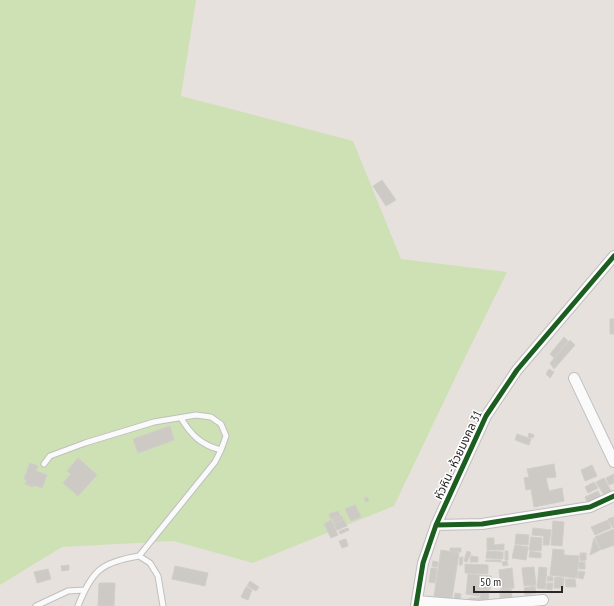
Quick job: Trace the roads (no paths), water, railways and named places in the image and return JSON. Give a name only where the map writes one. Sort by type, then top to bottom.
[{"type":"street","name":"หัวหิน - ห้วยมงคล 31","points":[[417,604],[423,563],[436,525],[486,416],[517,370],[614,256]]},
{"type":"street","points":[[574,378],[614,462]]},
{"type":"street","points":[[436,525],[482,524],[590,507],[614,496]]},
{"type":"street","points":[[417,604],[479,606],[543,600]]},
{"type":"lane","points":[[44,464],[50,456],[85,443],[154,422],[196,415],[211,417],[221,424],[226,436],[215,462],[139,556],[118,560],[104,566],[94,574],[84,590],[78,606]]},
{"type":"lane","points":[[180,418],[186,427],[208,446],[221,450]]},
{"type":"lane","points":[[139,556],[150,563],[158,576],[163,606]]},
{"type":"lane","points":[[36,606],[68,591],[84,590]]}]
